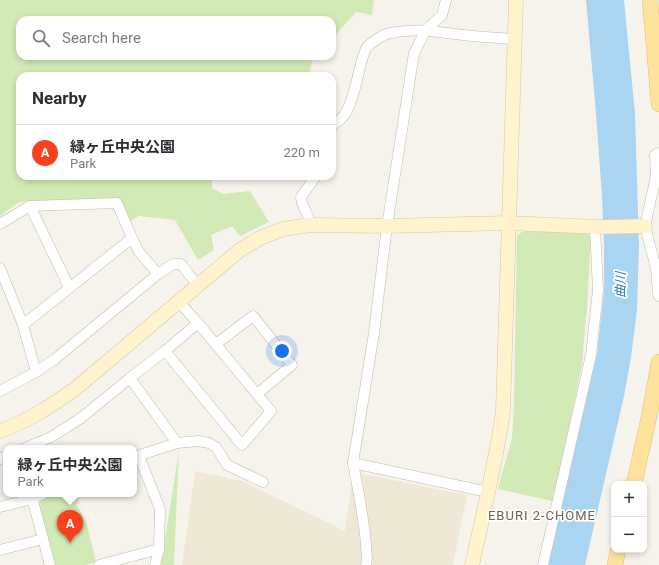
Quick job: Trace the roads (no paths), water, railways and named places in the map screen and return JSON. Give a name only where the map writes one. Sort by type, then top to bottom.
[{"type":"main road","points":[[650,0],[659,104]]},
{"type":"main road","points":[[635,481],[649,417],[659,362]]},
{"type":"main road","points":[[615,565],[617,553]]},
{"type":"street","points":[[366,565],[367,558],[365,533],[353,463],[374,333],[387,226],[414,53],[426,30],[442,15],[446,0]]},
{"type":"street","points":[[472,565],[488,492],[503,411],[516,0]]},
{"type":"street","points":[[336,123],[346,114],[351,102],[367,48],[378,38],[386,34],[400,31],[426,30],[514,39]]},
{"type":"street","points":[[659,153],[656,155],[656,176],[646,226],[656,268],[659,296]]},
{"type":"street","points":[[310,224],[301,197],[313,180]]},
{"type":"street","points":[[0,224],[30,206],[117,203],[139,252],[158,274]]},
{"type":"street","points":[[30,206],[69,287]]},
{"type":"street","points":[[0,431],[31,417],[75,389],[240,250],[260,238],[282,230],[310,224],[387,226],[508,224],[597,227],[646,226]]},
{"type":"street","points":[[542,565],[591,355],[598,290],[597,227]]},
{"type":"street","points":[[23,324],[132,238]]},
{"type":"street","points":[[0,391],[36,372],[55,359],[158,274],[173,264],[181,264],[198,286]]},
{"type":"street","points":[[0,268],[23,324],[36,372]]},
{"type":"street","points":[[165,351],[242,445],[271,411],[179,302]]},
{"type":"street","points":[[216,344],[253,316],[292,366],[257,394]]},
{"type":"street","points":[[32,445],[51,436],[81,418],[198,323]]},
{"type":"street","points":[[130,378],[177,443]]},
{"type":"street","points":[[137,456],[177,443],[198,441],[209,443],[216,447],[227,465],[263,482]]},
{"type":"street","points":[[137,458],[160,509],[159,549],[155,565]]},
{"type":"street","points":[[353,463],[488,492]]},
{"type":"street","points":[[0,507],[29,497]]},
{"type":"street","points":[[32,497],[50,565]]},
{"type":"street","points":[[0,550],[43,539]]},
{"type":"street","points":[[99,565],[159,549]]},
{"type":"water","name":"曲川","points":[[586,0],[624,0],[635,114],[639,246],[637,310],[624,396],[585,565],[548,565],[597,354],[604,291],[602,196]]},
{"type":"place","name":"緑ヶ丘中央公園","points":[[70,543]]},
{"type":"district","name":"EBURI 2-CHOME","points":[[542,515]]}]
